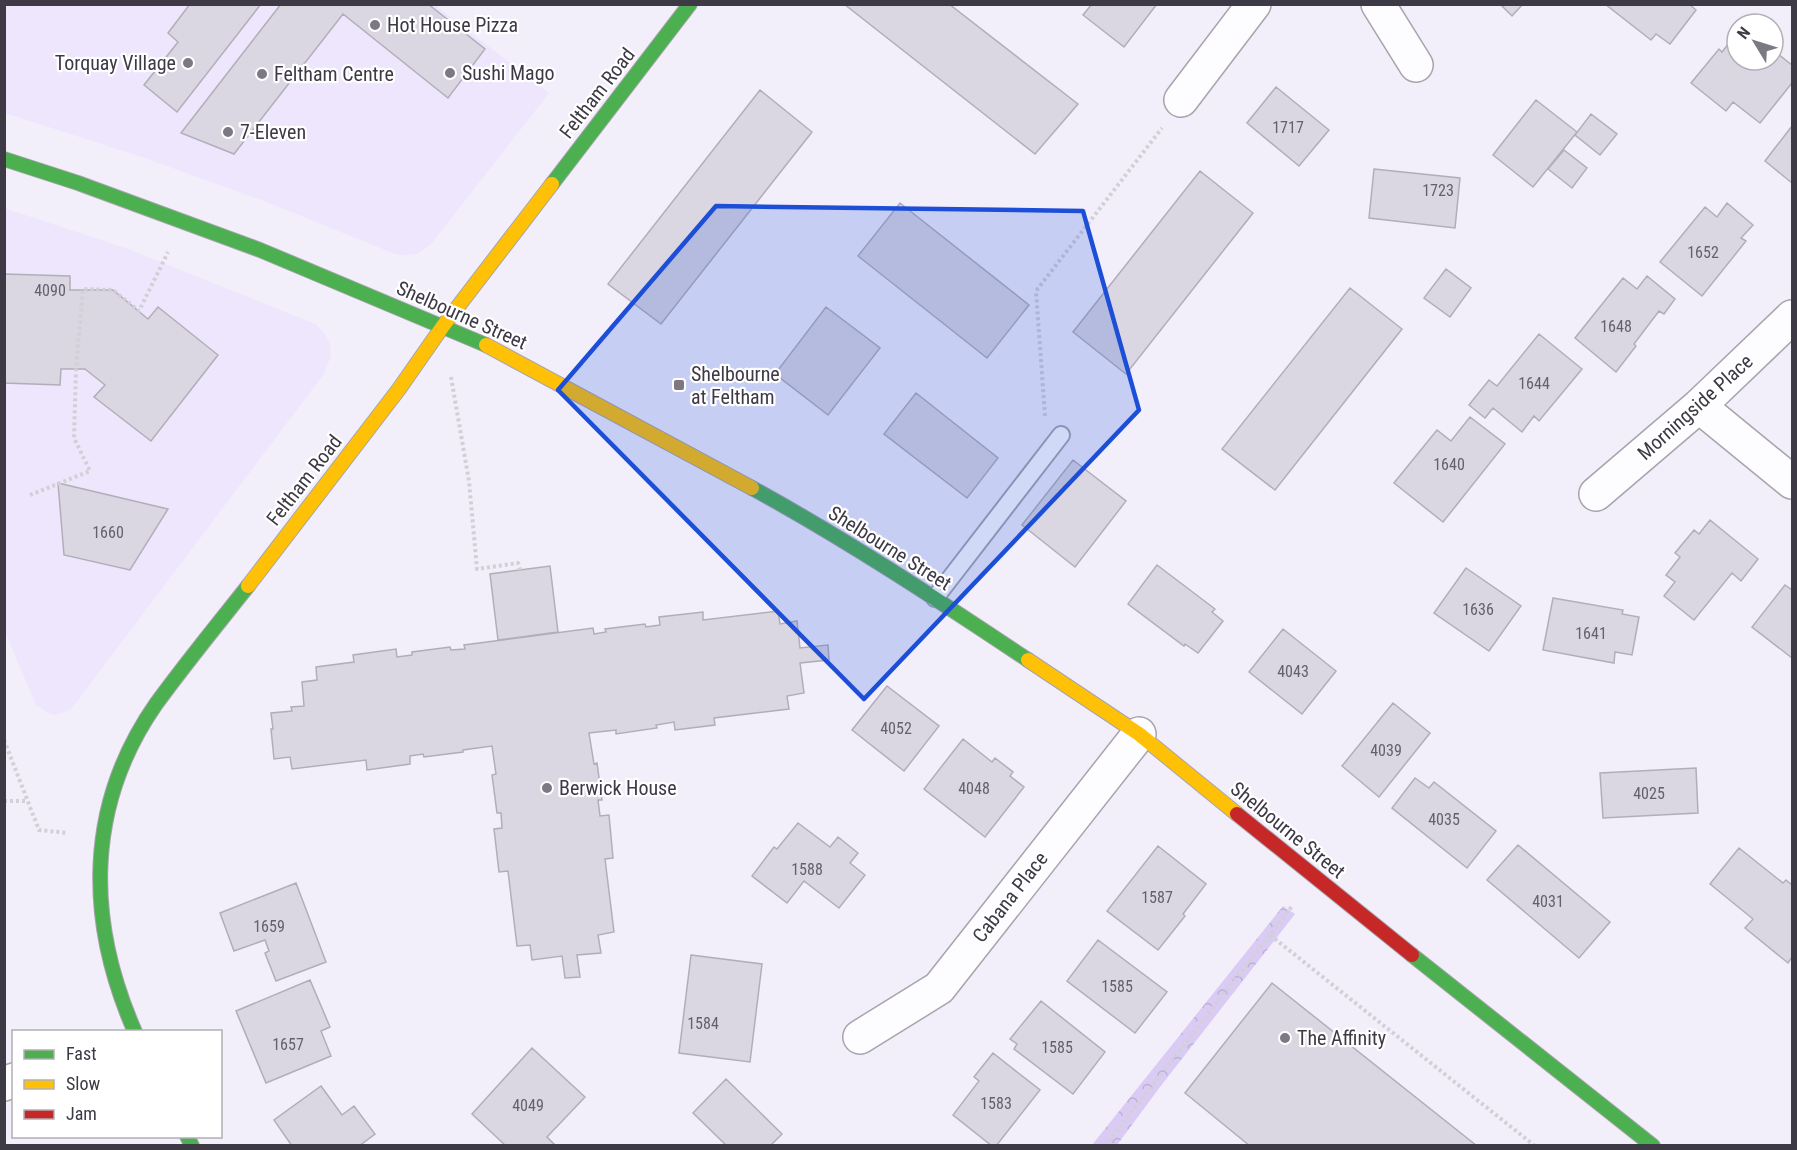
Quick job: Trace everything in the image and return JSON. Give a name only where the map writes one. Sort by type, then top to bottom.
[{"type":"main road","name":"Feltham Road","points":[[129,1030],[113,978],[99,910],[102,836],[112,794],[129,750],[156,705],[399,389],[442,326],[690,4]]},
{"type":"main road","name":"Shelbourne Street","points":[[4,159],[78,183],[260,250],[492,348],[788,508],[935,598],[1139,734],[1314,877],[1653,1146]]},
{"type":"street","points":[[1180,100],[1254,4]]},
{"type":"street","points":[[1378,4],[1416,65]]},
{"type":"street","name":"Morningside Place","points":[[1596,494],[1699,406],[1792,317]]},
{"type":"street","points":[[1699,406],[1792,482]]},
{"type":"street","name":"Cabana Place","points":[[860,1037],[939,988],[1139,734]]},
{"type":"lane","points":[[935,598],[1060,435]]},
{"type":"path","points":[[1045,425],[1036,291],[1175,112],[1180,100]]},
{"type":"path","points":[[30,495],[90,471],[75,438],[76,369],[83,290],[113,290],[140,311],[183,222]]},
{"type":"path","points":[[442,326],[469,481],[477,569],[518,563],[520,570]]},
{"type":"path","points":[[4,740],[39,830],[102,836]]},
{"type":"path","points":[[4,801],[27,801]]},
{"type":"path","points":[[1105,1146],[1270,935],[1535,1146]]},
{"type":"highlighted area","points":[[716,206],[1083,211],[1139,410],[864,699],[558,390]]},
{"type":"shaded area","points":[[4,5],[435,5],[549,93],[431,244],[417,254],[395,254],[269,203],[145,158],[5,113]]},
{"type":"shaded area","points":[[4,208],[128,249],[317,325],[330,345],[331,356],[323,375],[75,704],[70,710],[55,715],[36,705],[5,632]]},
{"type":"green space","points":[[1283,906],[1295,914],[1117,1145],[1092,1145]]},
{"type":"building","name":"Torquay Village","points":[[190,4],[261,4],[177,112],[144,85],[178,42],[168,33]]},
{"type":"building","name":"Feltham Centre","points":[[281,4],[428,4],[485,49],[448,98],[343,14],[234,154],[181,133]]},
{"type":"building","points":[[844,4],[949,4],[1078,104],[1035,154]]},
{"type":"building","points":[[1092,4],[1157,4],[1124,47],[1083,15]]},
{"type":"building","points":[[1500,4],[1523,4],[1512,16]]},
{"type":"building","points":[[1605,4],[1689,4],[1696,10],[1670,44],[1656,34],[1651,40]]},
{"type":"building","points":[[1725,48],[1725,72],[1785,72],[1785,59],[1792,65],[1792,83],[1760,123],[1733,102],[1726,111],[1691,83],[1719,49],[1722,52]]},
{"type":"building","points":[[1276,87],[1329,130],[1299,166],[1247,123]]},
{"type":"building","points":[[760,90],[812,132],[661,324],[608,284]]},
{"type":"building","points":[[1536,100],[1577,132],[1533,187],[1493,155]]},
{"type":"building","points":[[1591,114],[1617,134],[1600,155],[1575,135]]},
{"type":"building","points":[[1792,126],[1792,183],[1765,161]]},
{"type":"building","points":[[1564,150],[1587,168],[1572,188],[1548,169]]},
{"type":"building","points":[[1374,169],[1460,178],[1455,228],[1369,218]]},
{"type":"building","points":[[1200,171],[1253,213],[1126,374],[1073,332]]},
{"type":"building","points":[[900,203],[1029,305],[987,358],[858,256]]},
{"type":"building","points":[[1727,203],[1753,225],[1741,238],[1746,241],[1702,296],[1660,262],[1705,207],[1717,217]]},
{"type":"building","points":[[1446,269],[1471,288],[1450,317],[1424,298]]},
{"type":"building","points":[[4,274],[70,276],[70,290],[113,290],[148,319],[158,307],[218,355],[151,441],[94,397],[105,385],[85,369],[61,369],[60,385],[4,383]]},
{"type":"building","points":[[1647,276],[1675,299],[1664,314],[1659,311],[1616,372],[1575,338],[1623,278],[1637,289]]},
{"type":"building","points":[[1350,288],[1402,329],[1275,490],[1222,449]]},
{"type":"building","points":[[826,307],[880,348],[828,415],[775,374]]},
{"type":"building","points":[[1539,334],[1582,369],[1539,421],[1534,416],[1522,432],[1493,408],[1485,418],[1469,405],[1489,380],[1497,386]]},
{"type":"building","points":[[916,393],[998,458],[967,498],[884,434]]},
{"type":"building","points":[[1470,417],[1505,444],[1443,522],[1394,483],[1437,430],[1451,441]]},
{"type":"building","points":[[1073,460],[1126,501],[1075,567],[1022,525]]},
{"type":"building","points":[[58,483],[168,509],[130,570],[64,555]]},
{"type":"building","points":[[1710,520],[1758,559],[1741,581],[1732,573],[1694,620],[1664,596],[1675,582],[1666,575],[1680,557],[1675,553],[1694,530],[1699,534]]},
{"type":"building","points":[[1157,565],[1215,609],[1212,612],[1223,621],[1198,653],[1185,644],[1184,646],[1128,604]]},
{"type":"building","points":[[550,566],[558,632],[498,640],[490,574]]},
{"type":"building","points":[[1466,568],[1521,606],[1489,651],[1434,613]]},
{"type":"building","points":[[1785,585],[1792,590],[1792,658],[1752,627]]},
{"type":"building","points":[[1553,598],[1623,610],[1622,614],[1639,617],[1632,655],[1615,652],[1614,663],[1543,650]]},
{"type":"building","name":"Berwick House","points":[[778,611],[780,624],[797,621],[800,648],[828,645],[829,660],[800,663],[804,693],[787,696],[789,709],[714,718],[715,725],[675,730],[674,722],[656,725],[657,728],[616,734],[616,730],[589,733],[594,764],[597,763],[602,800],[598,800],[600,816],[609,815],[613,858],[605,859],[614,932],[598,935],[601,953],[577,955],[580,977],[565,978],[562,956],[532,960],[530,945],[517,946],[508,871],[499,872],[494,829],[502,828],[501,813],[497,813],[492,775],[496,774],[492,746],[424,757],[423,754],[410,756],[410,764],[367,770],[366,760],[292,769],[290,757],[274,759],[271,713],[292,711],[291,707],[304,706],[302,682],[317,680],[316,667],[354,662],[353,655],[396,649],[397,657],[412,655],[412,652],[450,647],[451,650],[465,649],[464,645],[593,628],[594,634],[606,632],[605,629],[645,624],[646,627],[660,625],[659,617],[703,612],[703,620]]},
{"type":"building","points":[[1283,629],[1336,671],[1302,714],[1249,672]]},
{"type":"building","points":[[887,686],[939,726],[904,771],[852,730]]},
{"type":"building","points":[[1393,703],[1430,733],[1379,797],[1342,766]]},
{"type":"building","points":[[963,739],[992,762],[995,758],[1013,772],[1010,776],[1024,787],[985,837],[924,789]]},
{"type":"building","points":[[1696,768],[1698,813],[1603,818],[1600,773]]},
{"type":"building","points":[[1415,778],[1429,788],[1434,782],[1496,831],[1467,868],[1392,808]]},
{"type":"building","points":[[798,823],[830,847],[838,837],[858,853],[850,863],[865,875],[839,908],[804,881],[787,903],[752,876],[774,847],[777,849]]},
{"type":"building","points":[[1518,845],[1610,922],[1579,958],[1487,880]]},
{"type":"building","points":[[1158,846],[1206,884],[1183,914],[1185,916],[1158,950],[1107,911]]},
{"type":"building","points":[[1739,848],[1783,883],[1786,880],[1792,885],[1792,957],[1788,963],[1745,928],[1753,919],[1710,884]]},
{"type":"building","points":[[296,883],[326,962],[276,981],[265,953],[269,951],[265,940],[234,951],[220,913]]},
{"type":"building","points":[[1098,940],[1167,992],[1135,1033],[1067,981]]},
{"type":"building","points":[[691,955],[762,964],[750,1062],[679,1053]]},
{"type":"building","points":[[310,980],[330,1027],[321,1031],[331,1056],[266,1083],[236,1011]]},
{"type":"building","name":"The Affinity","points":[[1272,983],[1477,1146],[1250,1146],[1185,1093]]},
{"type":"building","points":[[1041,1001],[1105,1052],[1073,1094],[1014,1049],[1017,1044],[1010,1039]]},
{"type":"building","points":[[532,1048],[585,1097],[547,1137],[556,1146],[506,1146],[472,1114]]},
{"type":"building","points":[[993,1053],[1040,1090],[996,1146],[992,1146],[953,1115],[979,1081],[974,1077]]},
{"type":"building","points":[[726,1079],[782,1134],[770,1146],[727,1146],[693,1113]]},
{"type":"building","points":[[321,1086],[342,1115],[354,1106],[375,1134],[359,1146],[292,1146],[274,1120]]},
{"type":"traffic: fast","points":[[552,184],[690,4]]},
{"type":"traffic: fast","points":[[4,159],[78,183],[260,250],[486,345]]},
{"type":"traffic: fast","points":[[752,488],[857,549],[1028,660]]},
{"type":"traffic: fast","points":[[134,1030],[119,990],[108,948],[101,906],[100,865],[105,823],[116,783],[133,743],[156,704],[248,586]]},
{"type":"traffic: fast","points":[[1412,955],[1653,1146]]},
{"type":"traffic: fast","points":[[188,1138],[192,1146]]},
{"type":"traffic: slow","points":[[248,586],[552,184]]},
{"type":"traffic: slow","points":[[486,345],[752,488]]},
{"type":"traffic: slow","points":[[1028,660],[1139,734],[1237,814]]},
{"type":"traffic: jam","points":[[1237,814],[1412,955]]},
{"type":"place","name":"Hot House Pizza","points":[[375,25]]},
{"type":"place","name":"Torquay Village","points":[[188,63]]},
{"type":"place","name":"Sushi Mago","points":[[450,73]]},
{"type":"place","name":"Feltham Centre","points":[[262,74]]},
{"type":"place","name":"7-Eleven","points":[[228,132]]},
{"type":"place","name":"Shelbourne at Feltham","points":[[679,385]]},
{"type":"place","name":"Berwick House","points":[[547,788]]},
{"type":"place","name":"The Affinity","points":[[1285,1038]]}]
